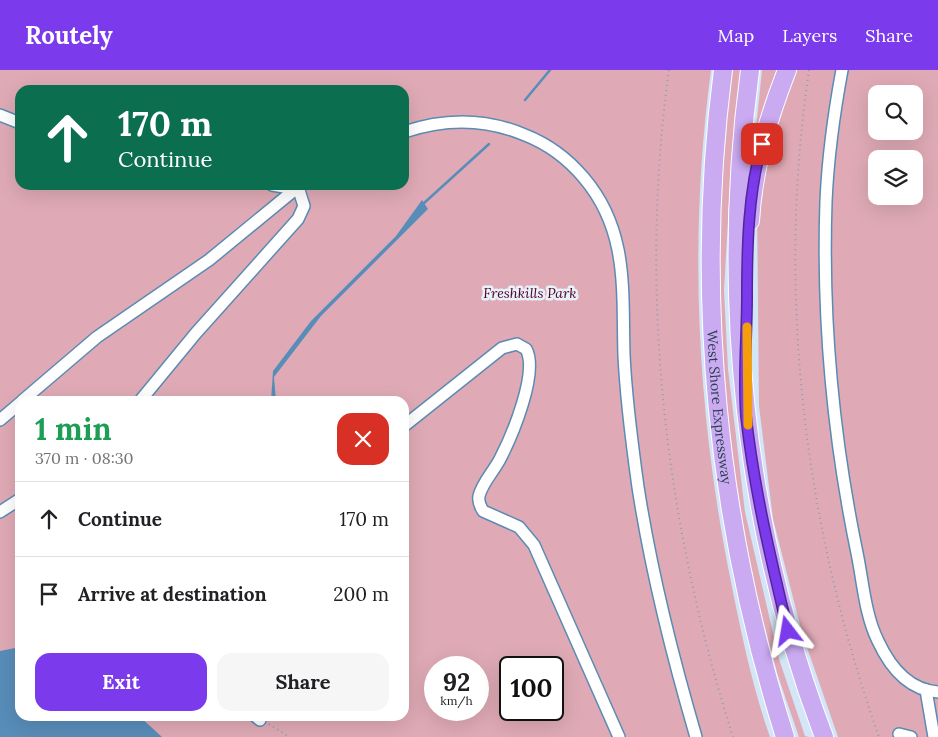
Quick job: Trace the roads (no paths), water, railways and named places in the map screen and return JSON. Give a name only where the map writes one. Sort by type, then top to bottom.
[{"type":"highway","name":"West Shore Expressway","points":[[723,70],[712,190],[712,335],[718,416],[740,561],[756,634],[785,737]]},
{"type":"highway","name":"West Shore Expressway","points":[[750,70],[744,113],[738,270],[740,338],[746,414],[756,491],[775,579],[788,631],[824,737]]},
{"type":"highway","points":[[746,414],[747,271],[751,207],[757,162],[773,106],[787,70]]},
{"type":"lane","points":[[842,70],[829,158],[826,227],[827,320],[834,419],[849,515],[874,632],[893,667],[912,685],[932,691],[934,737]]},
{"type":"lane","points":[[0,115],[15,121]]},
{"type":"lane","points":[[409,130],[422,126],[459,121],[497,125],[518,132],[550,147],[566,159],[590,185],[607,210],[620,261],[626,384],[639,489],[662,610],[696,737]]},
{"type":"lane","points":[[28,396],[97,337],[209,260],[296,190]]},
{"type":"lane","points":[[144,396],[201,326],[298,218],[304,206],[302,190]]},
{"type":"lane","points":[[409,422],[502,348],[517,344],[526,349],[530,368],[521,405],[506,446],[481,491],[479,501],[483,511],[519,527],[534,545],[619,737]]},
{"type":"lane","points":[[0,420],[15,407]]},
{"type":"lane","points":[[0,512],[15,502]]},
{"type":"lane","points":[[899,734],[912,737]]},
{"type":"water","points":[[422,200],[428,209],[321,316],[274,377],[276,396],[271,396],[273,371],[311,321],[396,236]]},
{"type":"water","points":[[15,648],[15,721],[144,721],[162,737],[0,737],[0,651]]},
{"type":"waterway","points":[[525,100],[550,70]]},
{"type":"waterway","points":[[423,204],[489,144]]},
{"type":"park label","name":"Freshkills Park","points":[[530,293]]}]
